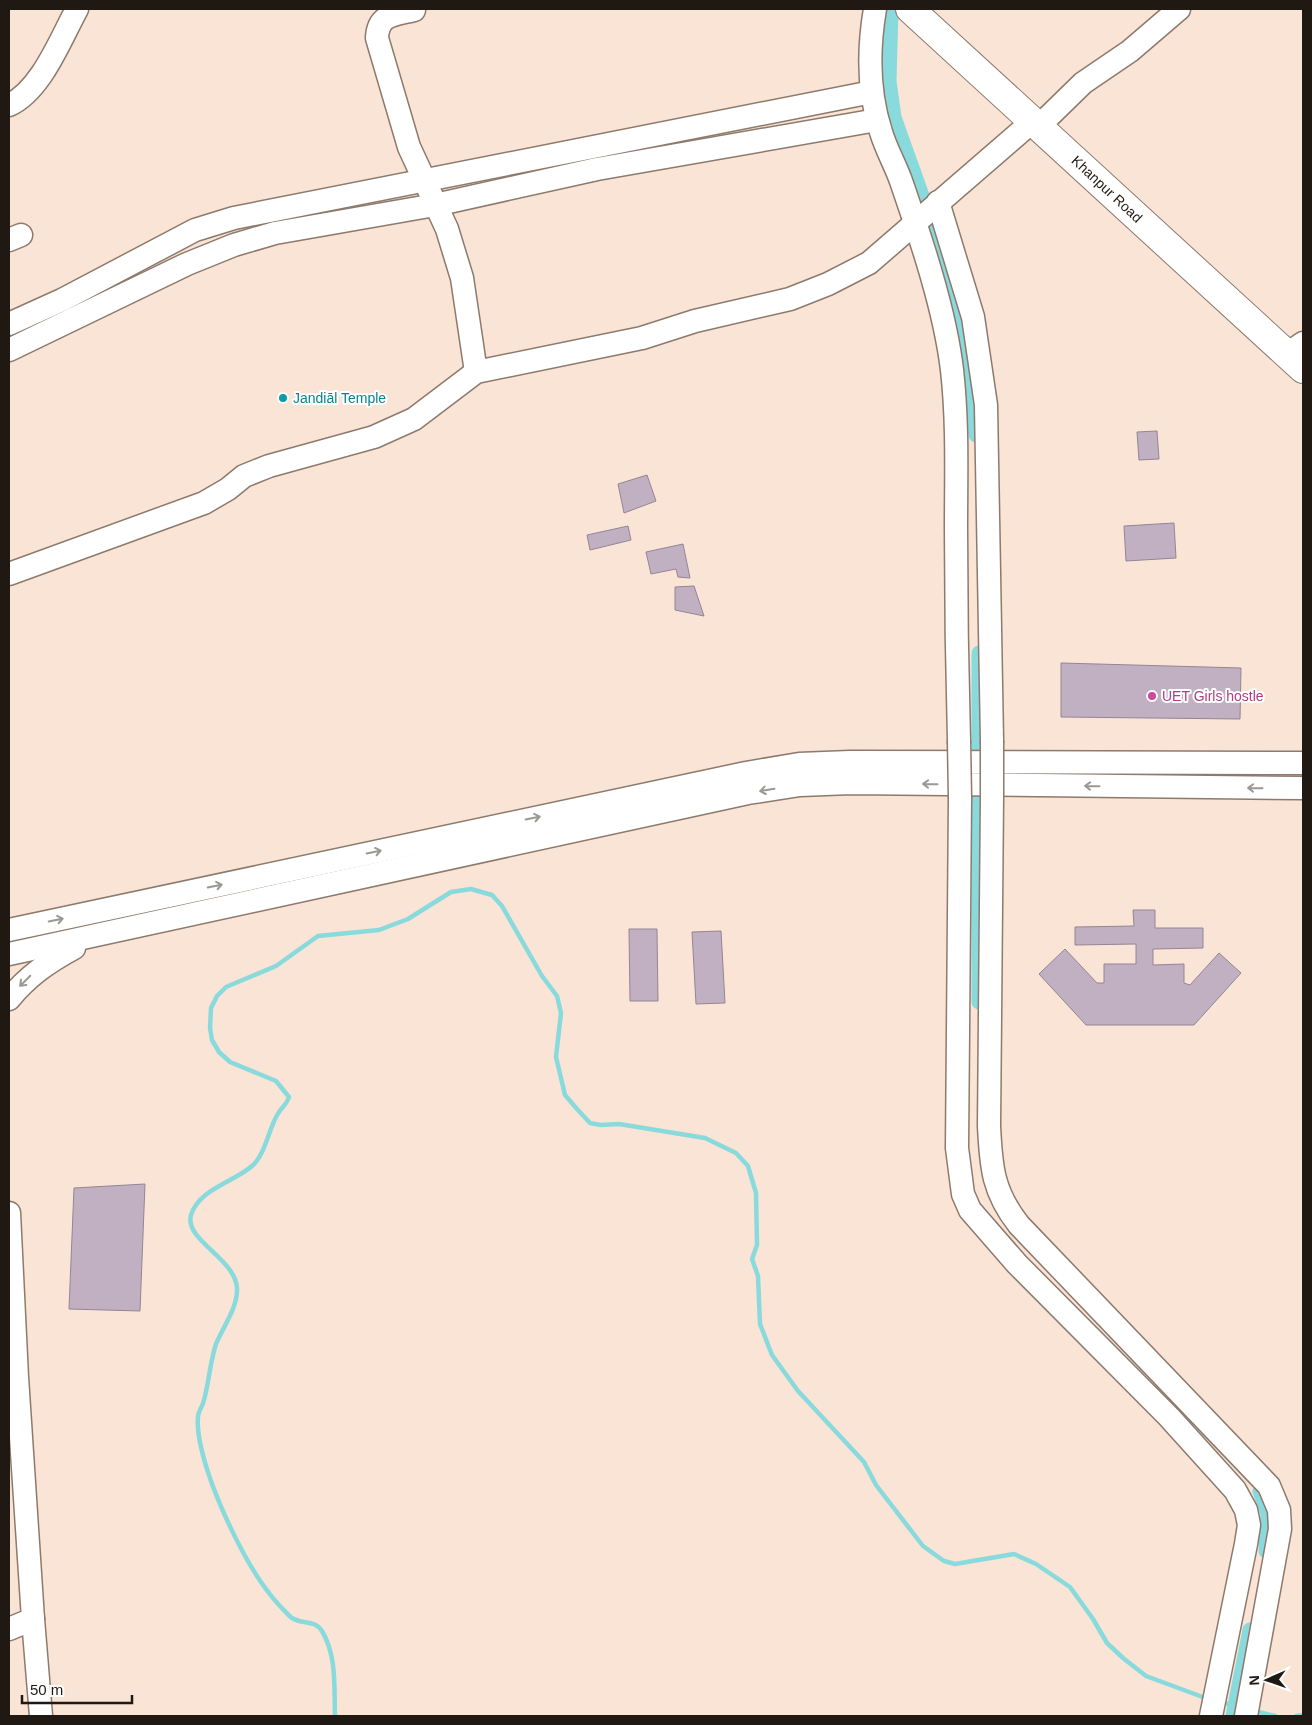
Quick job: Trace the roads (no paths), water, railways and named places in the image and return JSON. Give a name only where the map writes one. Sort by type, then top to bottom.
[{"type":"highway","name":"Khanpur Road","points":[[912,10],[1036,124],[1298,356]]},
{"type":"street","points":[[9,105],[24,97],[37,80],[77,9]]},
{"type":"street","points":[[875,9],[870,57],[872,92],[877,120],[926,213],[973,317],[986,405],[992,741],[989,1126],[992,1176],[1002,1203],[1019,1226],[1237,1450],[1273,1493],[1279,1510],[1280,1529],[1246,1716]]},
{"type":"street","points":[[9,574],[204,503],[228,489],[244,476],[269,466],[374,437],[414,419],[476,372],[642,338],[695,321],[790,299],[828,284],[869,263],[926,213],[1036,124],[1083,83],[1130,51],[1179,9]]},
{"type":"street","points":[[414,10],[383,20],[377,26],[377,38],[408,147],[448,229],[462,278],[476,372]]},
{"type":"street","points":[[9,350],[186,264],[234,245],[429,193],[522,160],[872,92]]},
{"type":"street","points":[[9,324],[62,300],[195,230],[234,218],[286,206],[429,193],[596,169],[877,120]]},
{"type":"street","points":[[926,213],[952,370],[956,430],[960,798],[957,1148],[964,1194],[970,1210],[1005,1251],[1169,1417],[1235,1490],[1246,1510],[1249,1525],[1211,1716]]},
{"type":"street","points":[[9,930],[736,775],[799,764],[850,762],[1303,763]]},
{"type":"street","points":[[9,954],[95,937],[748,793],[800,785],[851,783],[1303,788]]},
{"type":"street","points":[[9,999],[26,979],[50,961],[95,937]]},
{"type":"street","points":[[9,1213],[13,1377],[41,1716]]},
{"type":"street","points":[[9,1629],[33,1619]]},
{"type":"waterway","points":[[891,9],[889,81],[894,117],[940,248],[958,309],[968,363],[976,435]]},
{"type":"waterway","points":[[979,653],[979,1002]]},
{"type":"waterway","points":[[335,1716],[334,1672],[327,1641],[319,1627],[312,1623],[292,1618],[279,1605],[255,1572],[222,1508],[206,1465],[200,1440],[198,1415],[206,1393],[216,1344],[233,1310],[237,1288],[234,1277],[228,1267],[195,1233],[191,1224],[191,1215],[195,1206],[209,1192],[245,1172],[257,1161],[276,1118],[289,1097],[276,1081],[230,1062],[219,1052],[212,1040],[210,1028],[211,1008],[217,996],[226,987],[276,966],[318,936],[379,930],[408,919],[451,892],[471,889],[492,895],[502,906],[542,976],[557,996],[561,1013],[556,1057],[565,1095],[590,1123],[601,1125],[619,1124],[705,1138],[736,1153],[748,1166],[756,1193],[757,1245],[752,1259],[758,1276],[760,1324],[772,1355],[798,1391],[864,1462],[876,1485],[923,1546],[944,1561],[955,1564],[1014,1554],[1036,1564],[1070,1587],[1093,1619],[1107,1643],[1123,1658],[1146,1676],[1208,1699]]},
{"type":"waterway","points":[[1260,1491],[1268,1514],[1266,1551]]},
{"type":"waterway","points":[[1233,1716],[1250,1630]]},
{"type":"waterway","points":[[1221,1702],[1242,1708]]},
{"type":"waterway","points":[[1254,1711],[1275,1716]]},
{"type":"waterway","points":[[1296,1716],[1303,1715]]},
{"type":"place","name":"Jandiāl Temple","points":[[283,398]]},
{"type":"place","name":"UET Girls hostle","points":[[1152,696]]}]
